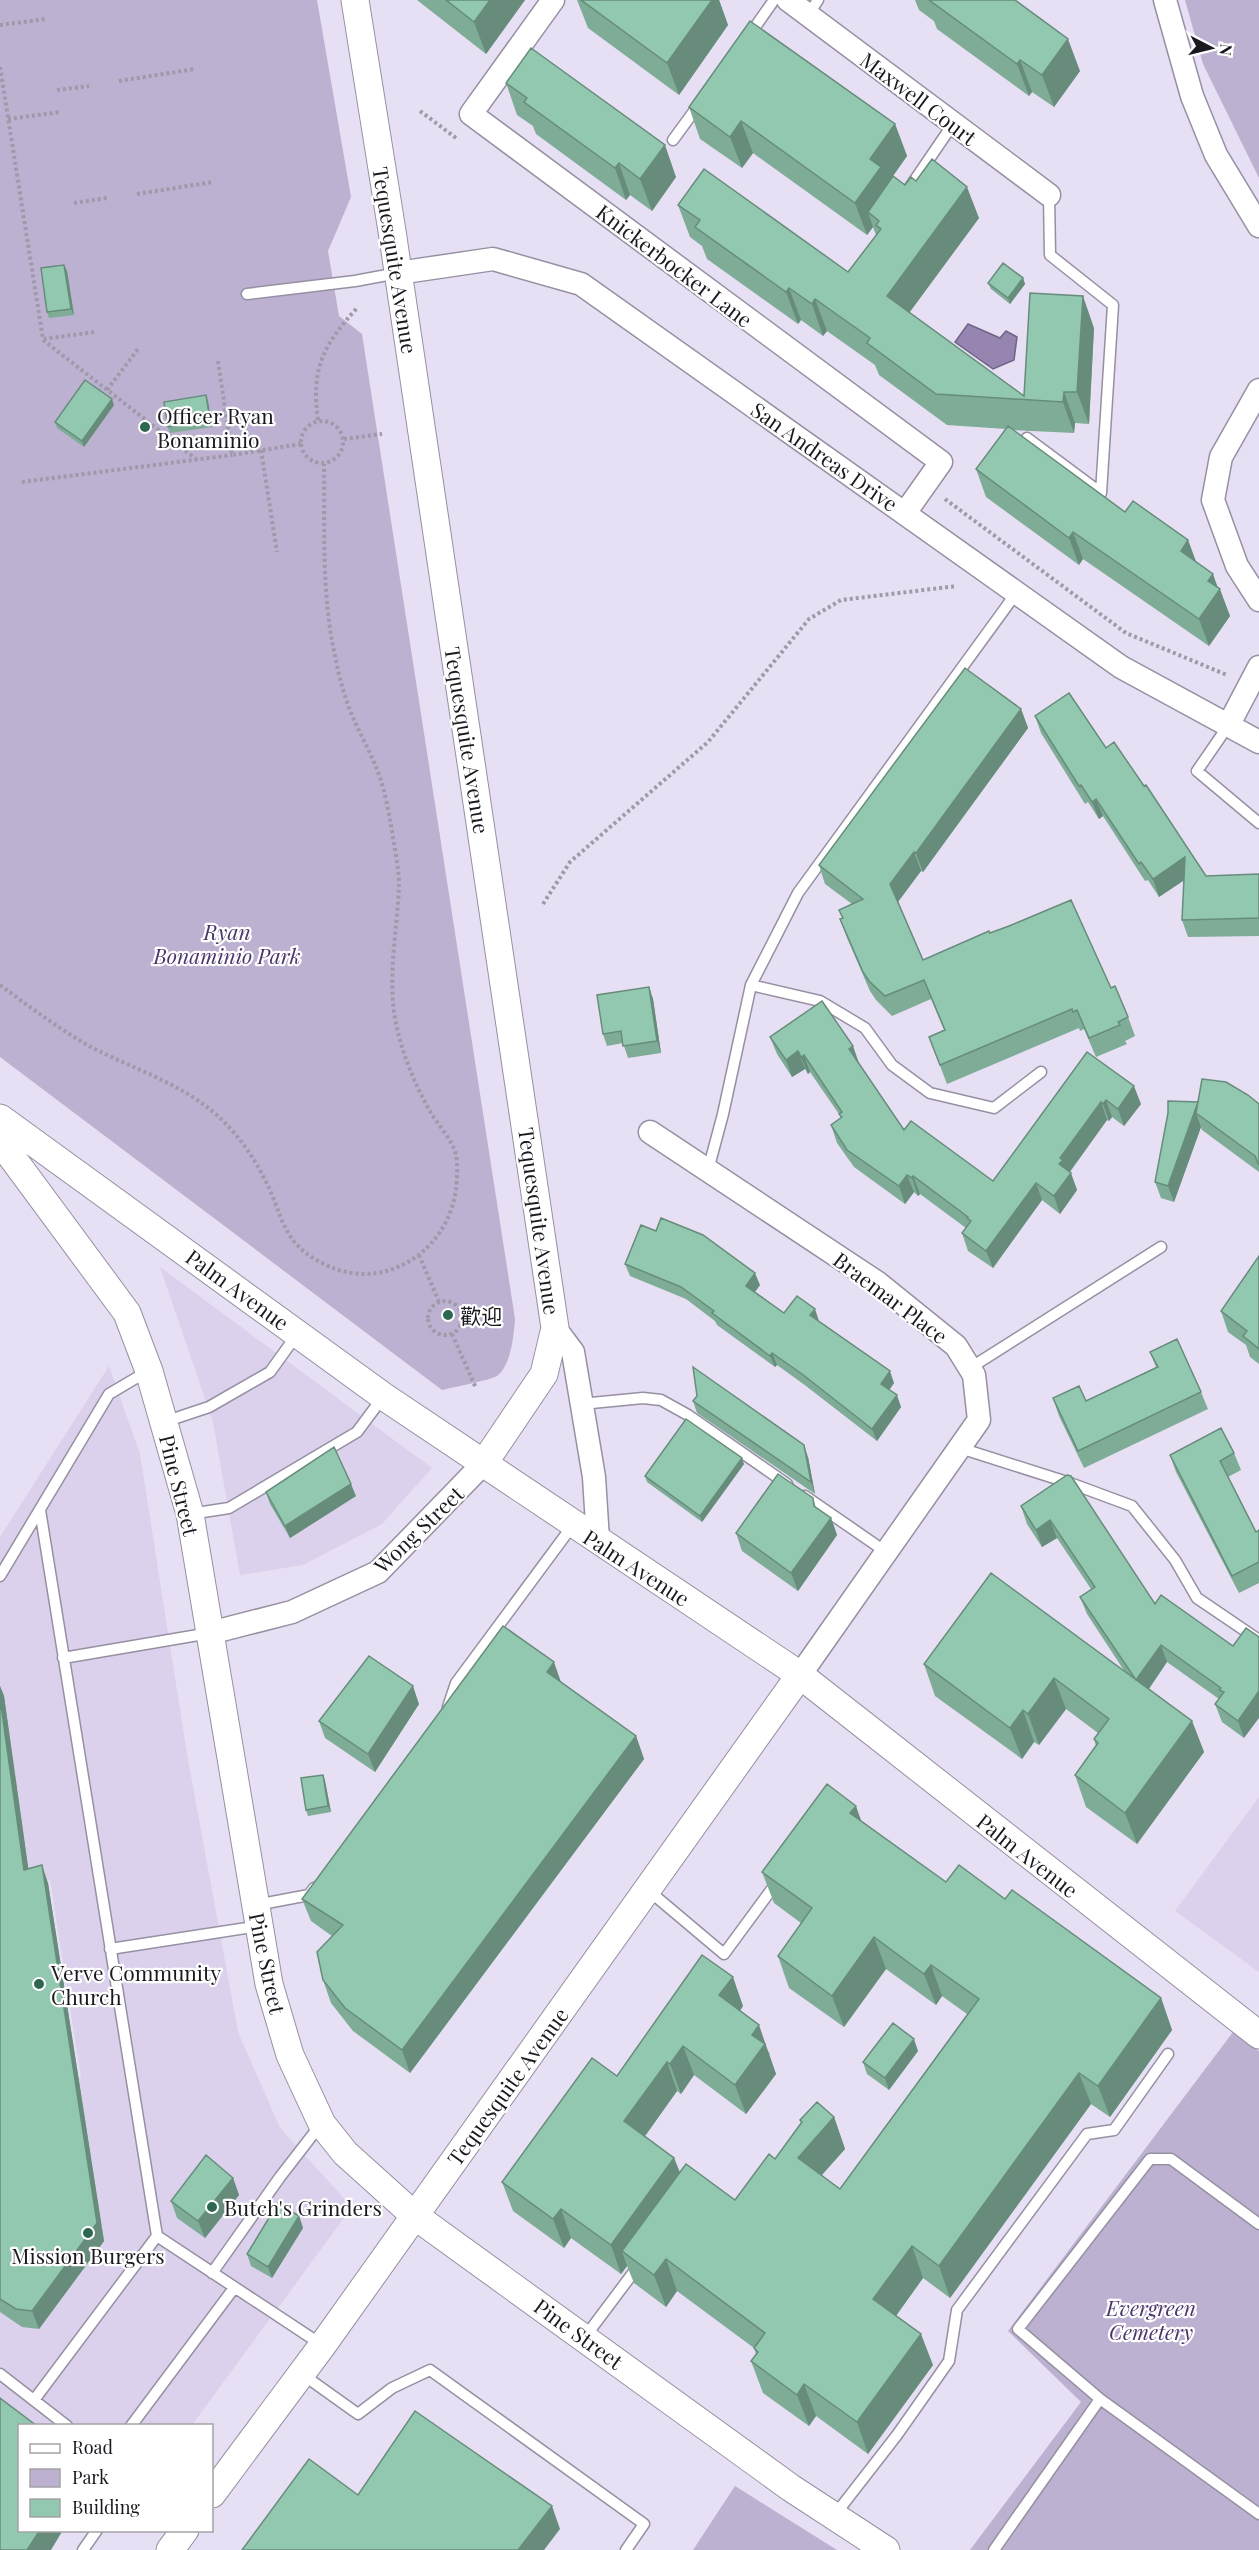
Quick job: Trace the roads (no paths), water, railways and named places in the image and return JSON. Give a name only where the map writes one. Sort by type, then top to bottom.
[{"type":"street","name":"Tequesquite Avenue","points":[[355,0],[398,273],[555,1328],[544,1374],[484,1463]]},
{"type":"street","name":"Knickerbocker Lane","points":[[553,0],[471,114],[942,462],[905,513]]},
{"type":"street","name":"Maxwell Court","points":[[788,0],[813,7],[953,124],[1049,195]]},
{"type":"street","points":[[1165,0],[1192,96],[1216,155],[1259,226]]},
{"type":"street","name":"San Andreas Drive","points":[[398,273],[493,259],[582,284],[1121,667],[1259,742]]},
{"type":"street","points":[[1259,390],[1221,457],[1213,500],[1238,566],[1259,600]]},
{"type":"street","points":[[1228,726],[1259,667]]},
{"type":"street","name":"Palm Avenue","points":[[0,1118],[383,1396],[800,1675],[1259,2035]]},
{"type":"street","name":"Braemar Place","points":[[650,1132],[878,1283],[956,1346],[974,1375],[979,1420],[800,1675]]},
{"type":"street","name":"Pine Street","points":[[0,1141],[127,1312],[149,1371],[190,1515],[269,1984],[290,2055],[322,2124],[345,2152],[415,2216],[585,2337],[790,2488],[886,2550]]},
{"type":"street","points":[[555,1328],[573,1352],[594,1477],[598,1540]]},
{"type":"street","name":"Wong Street","points":[[210,1634],[292,1612],[378,1572],[484,1463]]},
{"type":"street","name":"Tequesquite Avenue","points":[[213,2493],[322,2346],[800,1675]]},
{"type":"street","points":[[170,2550],[184,2532]]},
{"type":"lane","points":[[741,47],[774,0]]},
{"type":"lane","points":[[673,140],[707,93]]},
{"type":"lane","points":[[904,195],[953,124]]},
{"type":"lane","points":[[1027,438],[1101,493],[1113,305],[1050,255],[1049,195]]},
{"type":"lane","points":[[247,294],[355,281],[398,273]]},
{"type":"lane","points":[[708,1170],[723,1114],[751,985],[798,893],[1017,592]]},
{"type":"lane","points":[[1228,726],[1197,771],[1259,823]]},
{"type":"lane","points":[[751,985],[820,1001],[865,1028],[892,1065],[930,1093],[994,1107],[1041,1072]]},
{"type":"lane","points":[[970,1368],[1161,1247]]},
{"type":"lane","points":[[164,1422],[209,1407],[270,1372],[298,1333]]},
{"type":"lane","points":[[0,1576],[109,1394],[149,1371]]},
{"type":"lane","points":[[190,1515],[229,1508],[357,1432],[383,1396]]},
{"type":"lane","points":[[581,1404],[654,1398],[669,1404],[886,1552]]},
{"type":"lane","points":[[959,1448],[1070,1483],[1132,1506],[1175,1560],[1197,1598],[1259,1640]]},
{"type":"lane","points":[[34,2400],[157,2236],[40,1510]]},
{"type":"lane","points":[[444,1712],[450,1703],[456,1683],[573,1525]]},
{"type":"lane","points":[[63,1658],[210,1634]]},
{"type":"lane","points":[[717,1963],[785,1871]]},
{"type":"lane","points":[[110,1949],[257,1916],[309,1895],[320,1879]]},
{"type":"lane","points":[[648,1890],[724,1954]]},
{"type":"lane","points":[[834,2516],[897,2435],[949,2361],[957,2310],[1087,2133],[1114,2130],[1168,2054]]},
{"type":"lane","points":[[212,2273],[285,2171],[322,2124]]},
{"type":"lane","points":[[1259,2224],[1171,2159],[1150,2159],[1018,2329],[1100,2399],[1259,2514]]},
{"type":"lane","points":[[157,2236],[322,2346]]},
{"type":"lane","points":[[585,2337],[648,2253]]},
{"type":"lane","points":[[132,2424],[234,2288]]},
{"type":"lane","points":[[301,2373],[358,2414],[392,2388],[430,2370],[644,2524],[626,2550]]},
{"type":"lane","points":[[0,2374],[64,2424]]},
{"type":"lane","points":[[994,2550],[1100,2399]]},
{"type":"lane","points":[[83,2550],[96,2532]]},
{"type":"place","name":"Officer Ryan Bonaminio","points":[[145,427]]},
{"type":"place","name":"歡迎","points":[[448,1315]]},
{"type":"place","name":"Verve Community Church","points":[[39,1984]]},
{"type":"place","name":"Butch's Grinders","points":[[212,2207]]},
{"type":"place","name":"Mission Burgers","points":[[88,2233]]},
{"type":"park label","name":"Ryan Bonaminio Park","points":[[227,943]]},
{"type":"park label","name":"Evergreen Cemetery","points":[[1151,2319]]}]
